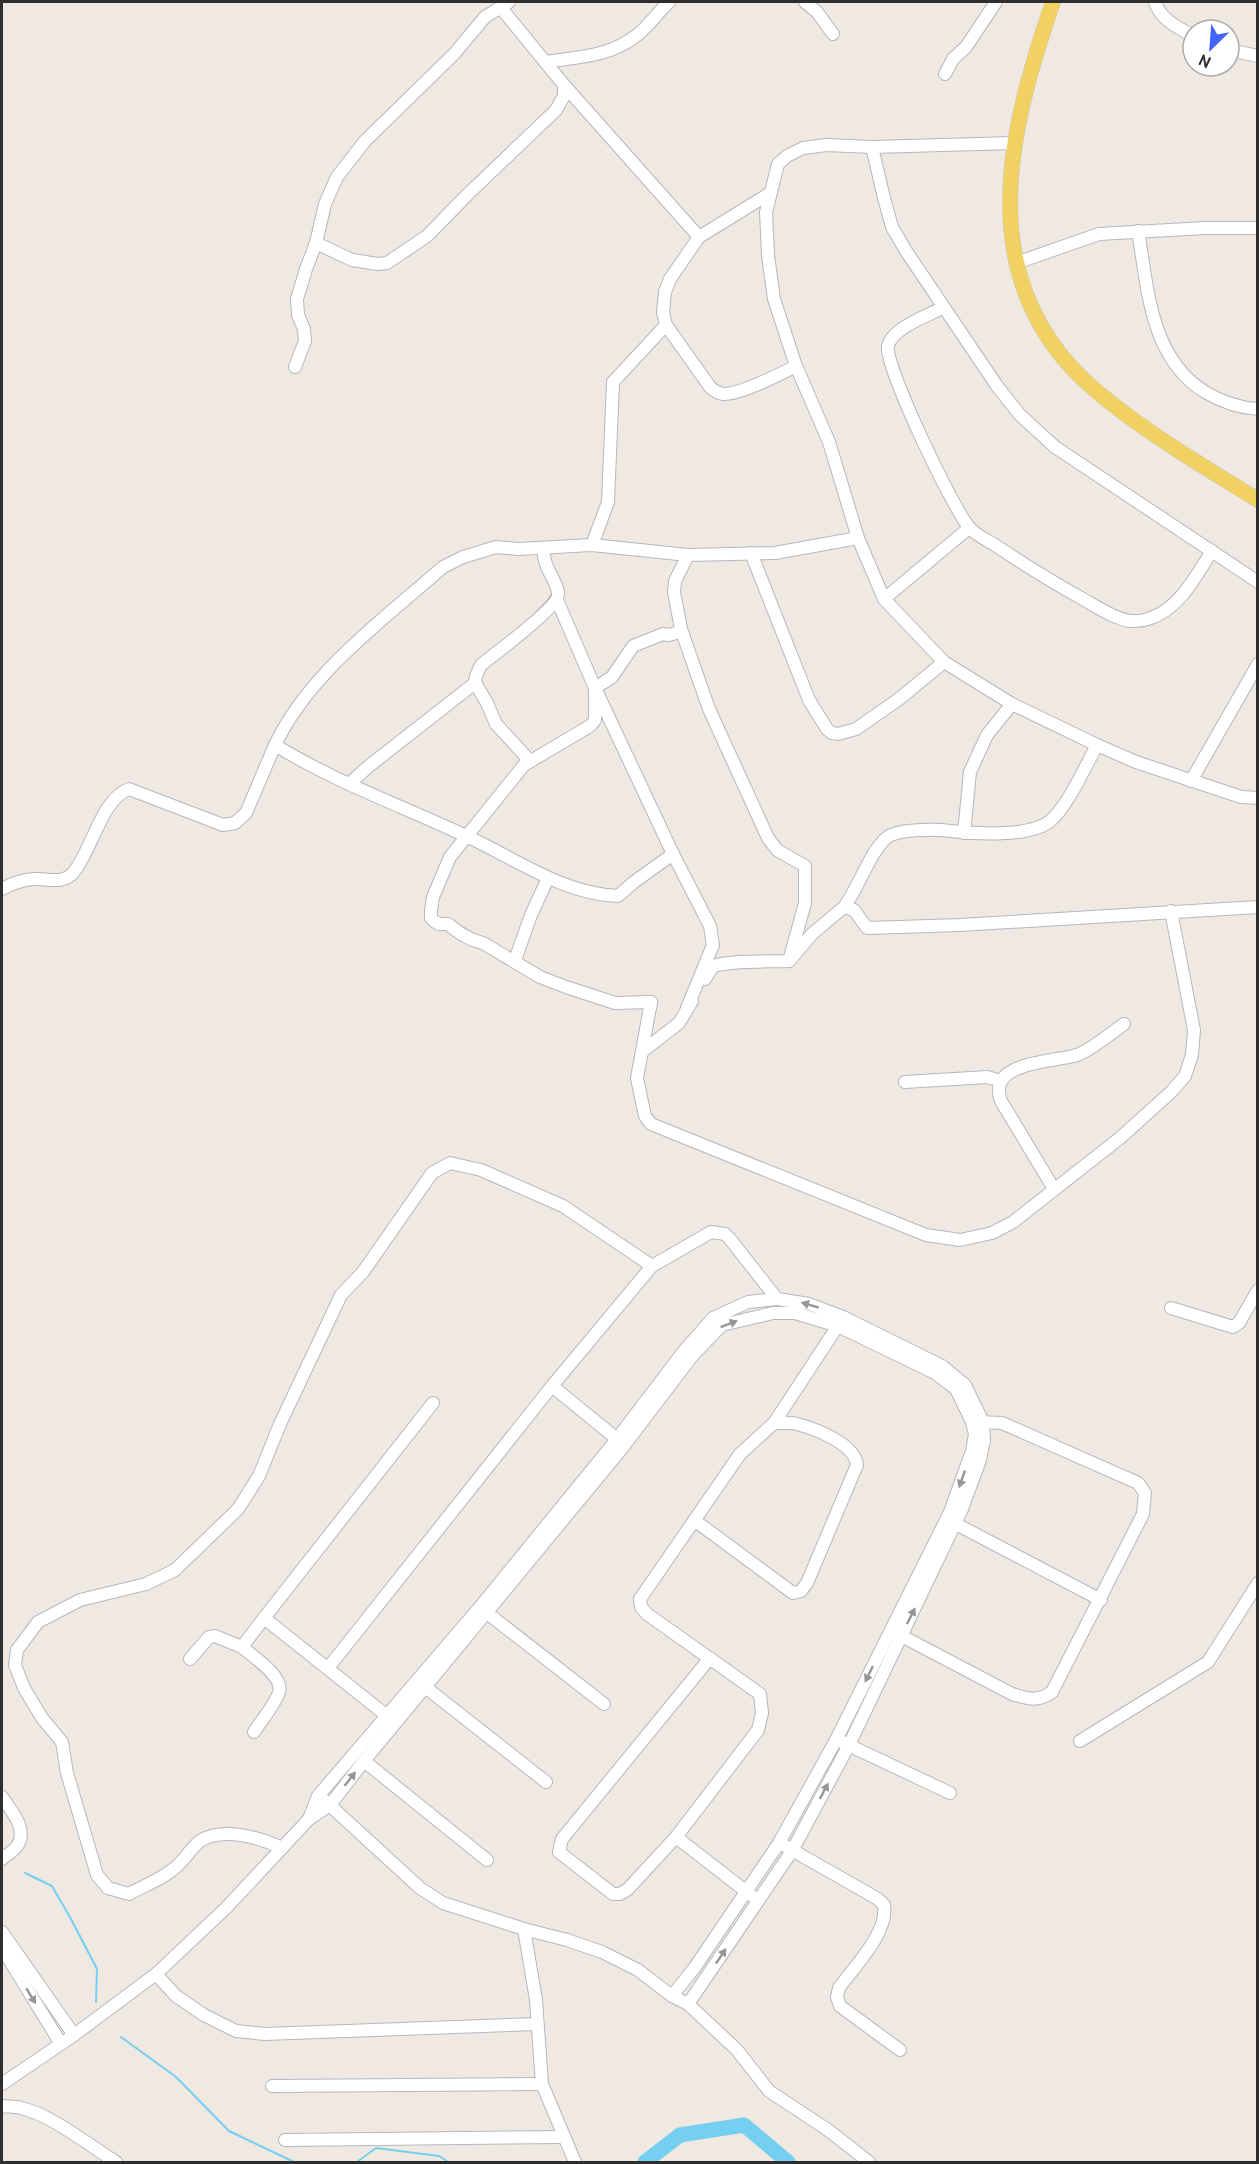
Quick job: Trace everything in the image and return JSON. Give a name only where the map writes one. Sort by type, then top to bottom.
[{"type":"main road","points":[[1053,2],[1027,87],[1014,143],[1010,227],[1016,263],[1025,295],[1061,354],[1085,380],[1155,434],[1257,500]]},
{"type":"street","points":[[545,62],[587,57],[621,46],[639,34],[669,2]]},
{"type":"street","points":[[805,2],[817,12],[833,34]]},
{"type":"street","points":[[945,74],[953,59],[966,47],[996,2]]},
{"type":"street","points":[[1155,2],[1158,11],[1166,20],[1181,29]]},
{"type":"street","points":[[295,367],[305,341],[304,329],[298,315],[297,299],[316,243],[325,204],[337,177],[364,141],[454,54],[485,17],[505,5],[564,85],[699,237]]},
{"type":"street","points":[[1241,53],[1257,56]]},
{"type":"street","points":[[316,243],[352,260],[387,263],[398,256],[427,236],[556,110],[564,96],[564,85]]},
{"type":"street","points":[[1014,143],[872,147],[826,145],[803,148],[787,156],[778,164],[766,212],[768,255],[774,299],[796,366],[829,442],[858,538],[884,599],[944,662],[1012,704],[1136,762],[1241,796],[1257,798]]},
{"type":"street","points":[[872,147],[892,227],[942,308],[1020,415],[1056,447],[1257,582]]},
{"type":"street","points":[[769,194],[699,237],[686,253],[668,286],[663,312],[666,325],[710,387],[721,393],[750,387],[796,366]]},
{"type":"street","points":[[1016,263],[1099,234],[1257,228]]},
{"type":"street","points":[[1138,231],[1156,328],[1168,356],[1180,372],[1222,402],[1257,409]]},
{"type":"street","points":[[942,308],[895,332],[889,344],[888,356],[892,371],[935,465],[969,528],[1040,576],[1107,612],[1129,621],[1147,620],[1162,613],[1176,602],[1212,551]]},
{"type":"street","points":[[592,545],[608,502],[613,381],[666,325]]},
{"type":"street","points":[[884,599],[969,528]]},
{"type":"street","points":[[2,889],[20,881],[64,880],[71,875],[107,810],[121,792],[129,789],[224,825],[235,823],[246,813],[275,745],[292,713],[338,660],[443,567],[463,556],[496,548],[592,545],[688,555],[775,553],[858,538]]},
{"type":"street","points":[[544,548],[544,561],[559,593],[558,600],[595,688],[673,854],[710,926],[712,945],[687,1008]]},
{"type":"street","points":[[752,553],[809,700],[826,729],[832,733],[838,734],[856,729],[899,699],[944,662]]},
{"type":"street","points":[[688,555],[675,581],[674,592],[681,629],[709,709],[768,838],[777,850],[804,866],[805,903],[789,961]]},
{"type":"street","points":[[530,761],[496,724],[476,683],[476,676],[481,665],[558,600]]},
{"type":"street","points":[[595,688],[612,677],[633,646],[663,634],[676,633],[681,629]]},
{"type":"street","points":[[1191,781],[1257,664]]},
{"type":"street","points":[[349,784],[476,683]]},
{"type":"street","points":[[595,688],[595,720],[590,726],[530,761],[516,774],[450,857],[433,897],[431,918],[439,924],[448,924],[458,933],[515,960],[540,977],[615,1003],[651,1002]]},
{"type":"street","points":[[964,833],[970,772],[987,735],[1012,704]]},
{"type":"street","points":[[651,1002],[643,1051],[660,1035],[679,1023],[713,966],[728,962],[742,964],[789,961],[812,934],[844,907],[880,844],[891,835],[913,831],[945,830],[964,833],[1028,831],[1049,822],[1063,806],[1097,744]]},
{"type":"street","points":[[275,745],[312,768],[467,836],[560,884],[600,896],[618,896],[673,854]]},
{"type":"street","points":[[515,960],[531,915],[548,878]]},
{"type":"street","points":[[844,907],[854,910],[867,928],[960,925],[1257,907]]},
{"type":"street","points":[[651,1002],[637,1078],[645,1116],[651,1124],[926,1235],[960,1240],[992,1233],[1013,1222],[1120,1138],[1171,1092],[1185,1076],[1192,1055],[1194,1030],[1171,911]]},
{"type":"street","points":[[1054,1190],[1001,1101],[998,1088],[1009,1073],[1022,1066],[1077,1055],[1124,1024]]},
{"type":"street","points":[[905,1082],[987,1077],[1001,1081]]},
{"type":"street","points":[[282,1848],[269,1842],[244,1836],[220,1834],[203,1839],[190,1849],[179,1864],[168,1873],[129,1894],[108,1888],[97,1875],[67,1773],[63,1742],[42,1718],[24,1688],[15,1665],[17,1650],[38,1623],[80,1600],[146,1584],[161,1578],[175,1569],[238,1509],[259,1476],[280,1424],[341,1295],[363,1272],[432,1173],[450,1163],[481,1170],[563,1206],[652,1266]]},
{"type":"street","points":[[328,1668],[552,1386],[652,1266],[711,1232],[725,1234],[777,1299]]},
{"type":"street","points":[[1171,1308],[1233,1327],[1239,1323],[1257,1290]]},
{"type":"street","points":[[483,1610],[684,1351],[713,1318],[748,1302],[777,1299],[809,1304],[936,1373],[956,1389],[977,1422],[984,1440],[980,1460],[956,1524],[779,1843],[747,1892],[672,1996]]},
{"type":"street","points":[[2,2084],[74,2035],[156,1974],[226,1908],[309,1819],[330,1805],[421,1685],[619,1452],[693,1355],[722,1325],[774,1313],[795,1313],[841,1321]]},
{"type":"street","points":[[710,1658],[562,1839],[559,1852],[613,1894],[620,1894],[628,1889],[676,1837],[758,1730],[762,1713],[760,1694],[710,1658],[647,1614],[641,1607],[640,1599],[740,1454],[774,1423],[841,1321]]},
{"type":"street","points":[[552,1386],[617,1439]]},
{"type":"street","points":[[242,1647],[433,1403]]},
{"type":"street","points":[[896,1633],[991,1684],[1026,1698],[1036,1700],[1044,1698],[1052,1692],[1143,1514],[1145,1493],[1138,1483],[1002,1423],[977,1422]]},
{"type":"street","points":[[688,2004],[792,1851],[849,1745],[950,1512],[972,1451],[977,1422]]},
{"type":"street","points":[[694,1520],[794,1593],[801,1591],[807,1583],[857,1465],[856,1459],[843,1443],[796,1424],[774,1423]]},
{"type":"street","points":[[956,1524],[1101,1600]]},
{"type":"street","points":[[1080,1741],[1208,1662],[1257,1583]]},
{"type":"street","points":[[483,1610],[604,1704]]},
{"type":"street","points":[[264,1618],[386,1715]]},
{"type":"street","points":[[190,1659],[209,1637],[214,1636],[242,1647],[274,1674],[279,1683],[279,1692],[254,1732]]},
{"type":"street","points":[[309,1819],[318,1796],[386,1715],[421,1685]]},
{"type":"street","points":[[421,1685],[546,1782]]},
{"type":"street","points":[[836,1740],[950,1793]]},
{"type":"street","points":[[364,1761],[487,1860]]},
{"type":"street","points":[[318,1796],[420,1888],[443,1903],[602,1952],[638,1970],[672,1996],[688,2004],[737,2050],[769,2091],[828,2130],[869,2163]]},
{"type":"street","points":[[2,1797],[19,1822],[20,1834],[18,1845],[2,1859]]},
{"type":"street","points":[[676,1837],[757,1901]]},
{"type":"street","points":[[779,1843],[878,1899],[884,1905],[884,1921],[878,1934],[839,1988],[837,1997],[840,2006],[900,2050]]},
{"type":"street","points":[[524,1929],[536,2000],[542,2084],[575,2163]]},
{"type":"street","points":[[2,1932],[74,2035]]},
{"type":"street","points":[[2,1948],[61,2044]]},
{"type":"street","points":[[156,1974],[176,1996],[236,2031],[265,2034],[536,2024]]},
{"type":"street","points":[[272,2086],[542,2084]]},
{"type":"street","points":[[2,2106],[21,2108],[39,2115],[116,2163]]},
{"type":"street","points":[[285,2140],[564,2137]]},
{"type":"waterway","points":[[25,1873],[52,1886],[71,1919],[97,1969],[96,2002]]},
{"type":"waterway","points":[[121,2037],[176,2077],[229,2131],[294,2162]]},
{"type":"waterway","points":[[645,2162],[680,2135],[744,2125],[788,2162]]},
{"type":"waterway","points":[[357,2162],[376,2148],[439,2156],[448,2162]]}]
